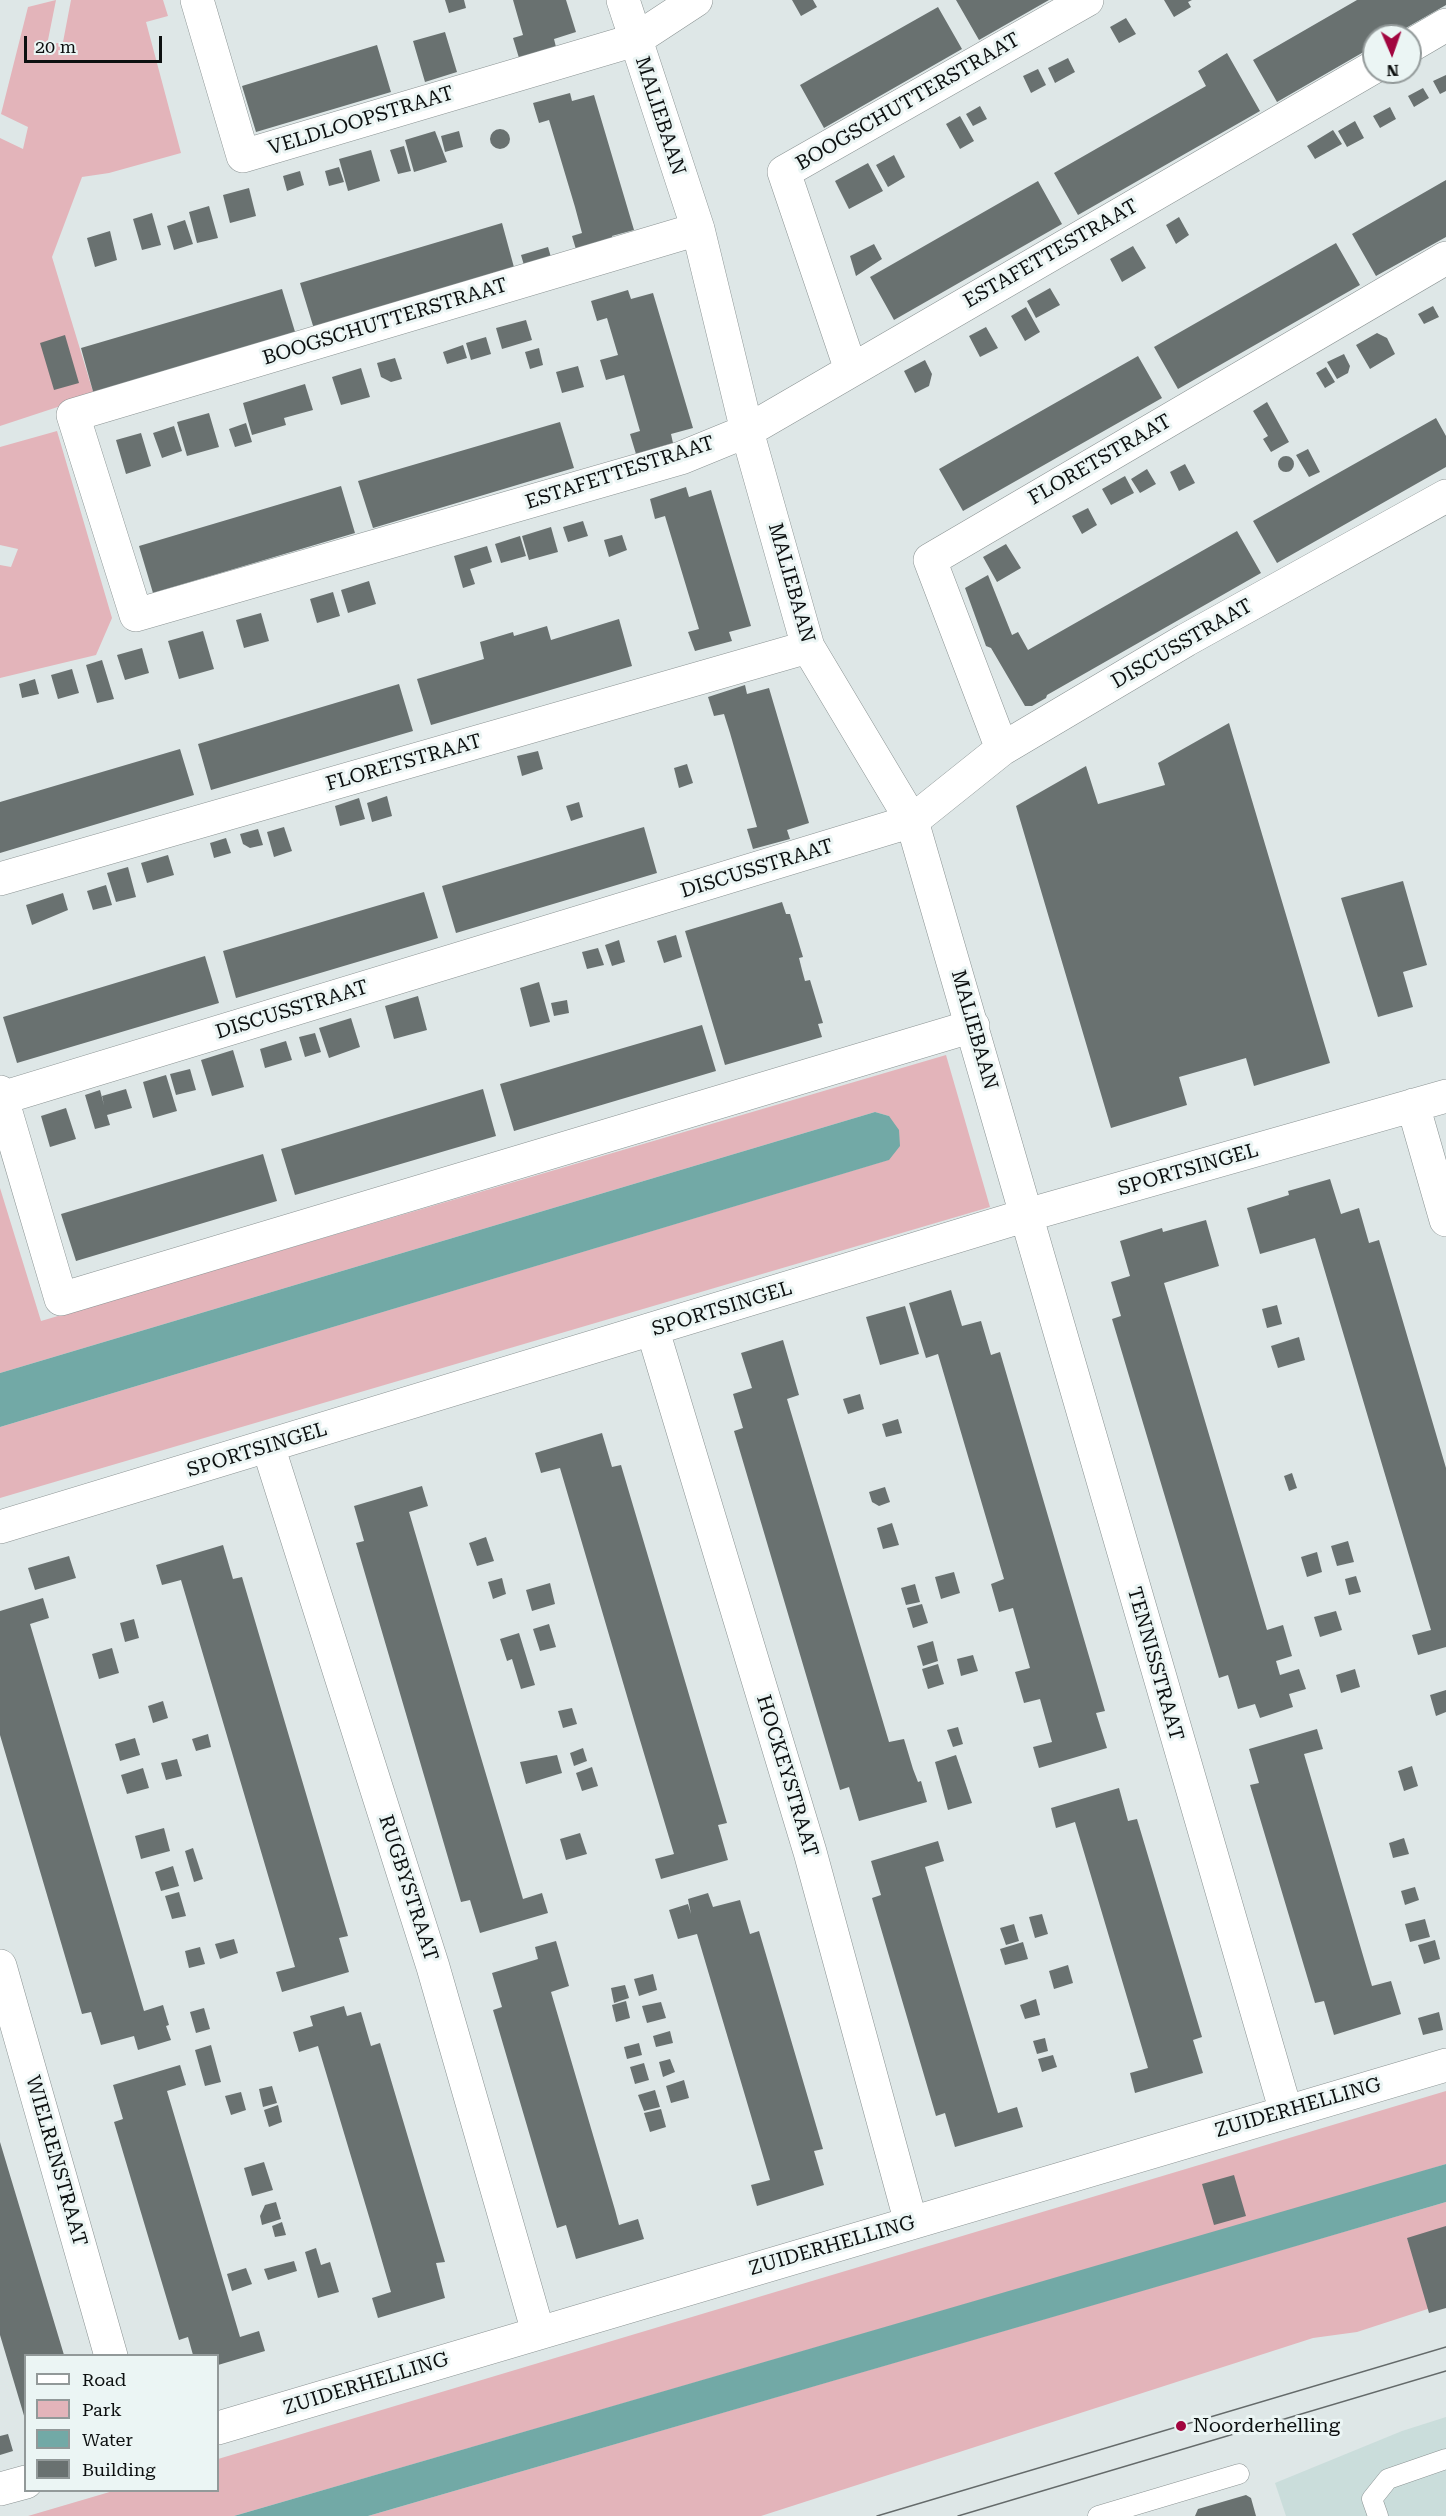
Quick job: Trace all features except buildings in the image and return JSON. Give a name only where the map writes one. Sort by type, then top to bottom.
[{"type":"street","name":"VELDLOOPSTRAAT","points":[[198,0],[243,156],[635,40]]},
{"type":"street","name":"MALIEBAAN","points":[[623,0],[698,230],[747,430],[808,647],[912,821],[1028,1215]]},
{"type":"street","points":[[635,40],[696,0]]},
{"type":"street","name":"BOOGSCHUTTERSTRAAT","points":[[851,370],[784,172],[1087,0]]},
{"type":"street","points":[[1422,39],[1446,25]]},
{"type":"street","name":"ESTAFETTESTRAAT","points":[[73,415],[136,615],[681,458],[747,430],[1362,74]]},
{"type":"street","name":"BOOGSCHUTTERSTRAAT","points":[[73,415],[698,230]]},
{"type":"street","name":"FLORETSTRAAT","points":[[1002,750],[930,560],[1446,258]]},
{"type":"street","name":"DISCUSSTRAAT","points":[[1,1095],[912,821],[1002,750],[1186,640],[1446,496]]},
{"type":"street","name":"FLORETSTRAAT","points":[[0,879],[808,647]]},
{"type":"street","points":[[1,1095],[61,1299],[973,1026]]},
{"type":"street","name":"SPORTSINGEL","points":[[0,1527],[653,1331],[1028,1215],[1446,1096]]},
{"type":"street","points":[[1413,1105],[1446,1220]]},
{"type":"street","name":"TENNISSTRAAT","points":[[1028,1215],[1179,1748],[1286,2112]]},
{"type":"street","name":"HOCKEYSTRAAT","points":[[653,1331],[810,1852],[911,2223]]},
{"type":"street","name":"RUGBYSTRAAT","points":[[268,1446],[433,1967],[538,2332]]},
{"type":"street","name":"WIELRENSTRAAT","points":[[0,1966],[111,2354]]},
{"type":"street","name":"ZUIDERHELLING","points":[[219,2428],[1446,2065]]},
{"type":"street","points":[[0,2489],[24,2483]]},
{"type":"lane","points":[[1378,2516],[1372,2499],[1388,2479],[1446,2459]]},
{"type":"lane","points":[[1098,2516],[1239,2474]]},
{"type":"shaded area","points":[[1446,2417],[1446,2516],[1286,2516],[1275,2483],[1402,2431]]},
{"type":"green space","points":[[56,0],[47,45],[63,42],[71,0],[163,0],[168,16],[146,22],[181,153],[109,173],[82,177],[52,257],[94,395],[0,426],[0,138],[23,149],[28,127],[1,114],[28,7]]},
{"type":"green space","points":[[57,431],[112,618],[96,655],[0,678],[0,565],[11,567],[18,549],[0,545],[0,447]]},
{"type":"green space","points":[[946,1055],[990,1207],[0,1498],[0,1427],[888,1160],[889,1116],[875,1112],[0,1373],[0,1188],[41,1321]]},
{"type":"green space","points":[[1446,2091],[1446,2164],[1398,2179],[234,2516],[28,2516],[110,2492],[219,2492],[219,2459]]},
{"type":"green space","points":[[1446,2202],[1446,2303],[1357,2332],[1313,2338],[761,2516],[368,2516]]},
{"type":"water","points":[[875,1112],[889,1116],[899,1130],[900,1146],[889,1160],[0,1427],[0,1373]]},
{"type":"water","points":[[1446,2164],[1446,2202],[368,2516],[234,2516]]},
{"type":"tram line","points":[[877,2516],[1446,2347]]},
{"type":"tram line","points":[[958,2516],[1446,2371]]},
{"type":"place","name":"Noorderhelling","points":[[1181,2426]]}]
